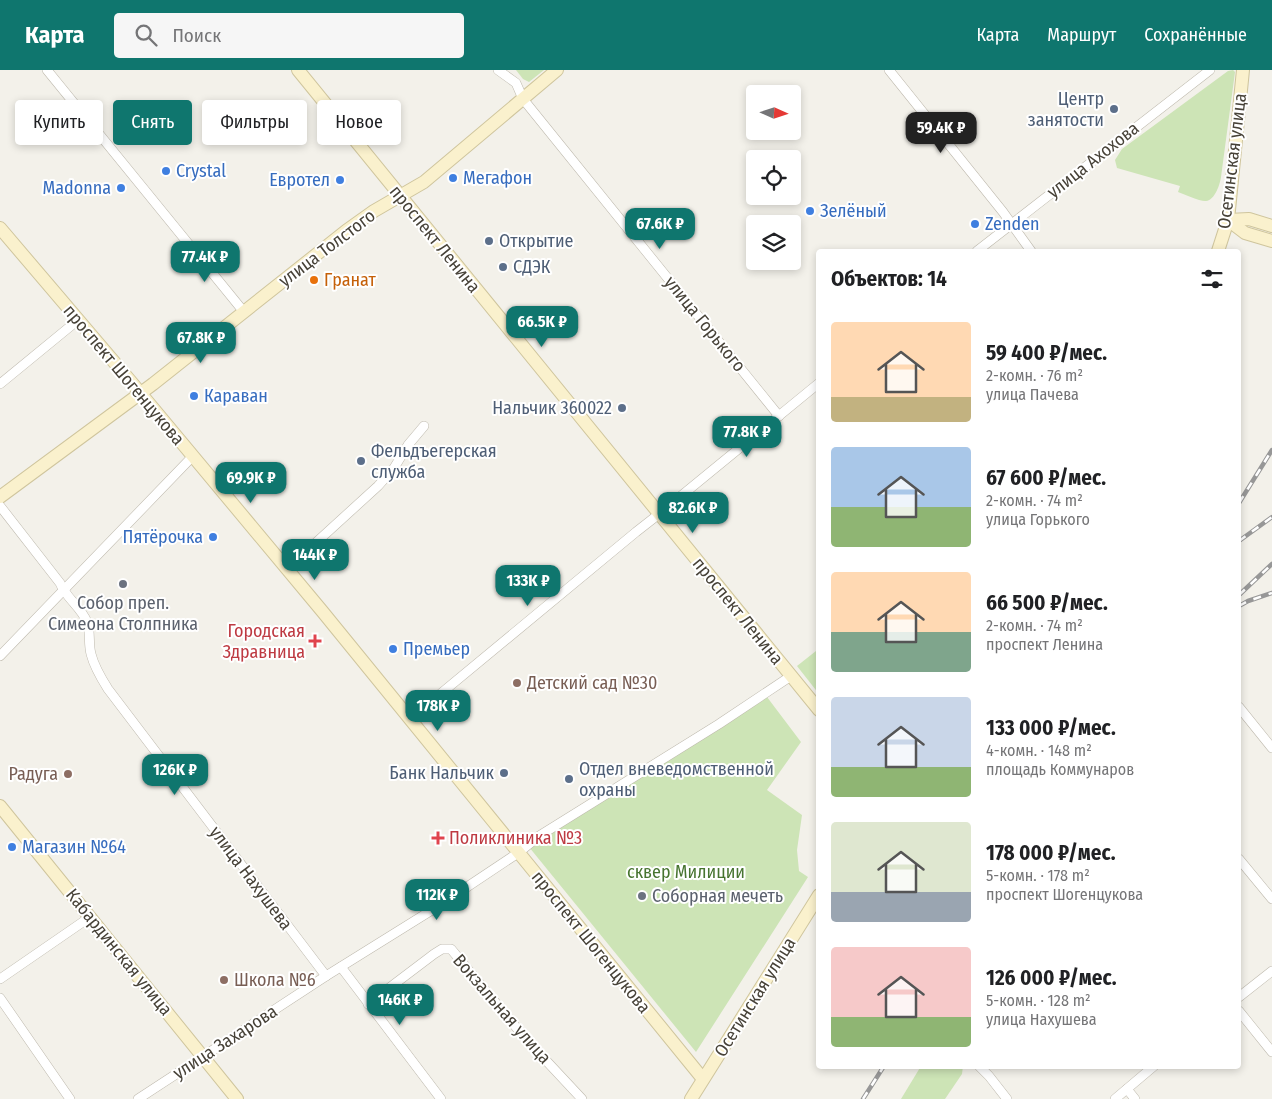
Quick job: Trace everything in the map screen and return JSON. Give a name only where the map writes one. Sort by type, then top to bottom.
[{"type":"main road","name":"проспект Ленина","points":[[298,70],[816,706]]},
{"type":"main road","name":"улица Толстого","points":[[0,497],[140,393],[346,231],[374,211],[424,182],[557,70]]},
{"type":"main road","name":"Осетинская улица","points":[[1219,249],[1228,220],[1243,70]]},
{"type":"main road","points":[[1228,220],[1249,220],[1272,226]]},
{"type":"main road","points":[[1228,220],[1245,233],[1272,241]]},
{"type":"main road","name":"проспект Шогенцукова","points":[[0,228],[287,569],[703,1079]]},
{"type":"main road","name":"Кабардинская улица","points":[[0,806],[237,1099]]},
{"type":"main road","name":"Осетинская улица","points":[[690,1099],[816,900]]},
{"type":"street","points":[[47,70],[244,312]]},
{"type":"street","name":"улица Горького","points":[[498,70],[516,82],[523,99],[779,416]]},
{"type":"street","points":[[889,70],[1030,249]]},
{"type":"street","name":"улица Ахохова","points":[[980,249],[1210,70]]},
{"type":"street","points":[[0,384],[78,320]]},
{"type":"street","points":[[410,719],[816,385]]},
{"type":"street","points":[[287,569],[378,486],[394,468],[408,444],[424,426]]},
{"type":"street","points":[[0,656],[64,592],[193,456]]},
{"type":"street","name":"улица Нахушева","points":[[0,506],[60,583],[64,592],[87,622],[90,653],[108,689],[326,976]]},
{"type":"street","name":"улица Захарова","points":[[138,1099],[326,976],[440,905],[518,853],[539,836],[719,724],[791,676]]},
{"type":"street","points":[[1241,709],[1272,748]]},
{"type":"street","points":[[1241,861],[1272,900]]},
{"type":"street","points":[[0,979],[90,917]]},
{"type":"street","name":"Вокзальная улица","points":[[368,1004],[434,954],[442,949],[451,949],[525,1038],[582,1099]]},
{"type":"street","points":[[341,967],[441,1099]]},
{"type":"street","points":[[1241,995],[1272,971]]},
{"type":"street","points":[[0,998],[70,1099]]},
{"type":"street","points":[[1241,1013],[1272,1052]]},
{"type":"street","points":[[982,1069],[1007,1099]]},
{"type":"street","points":[[1115,1099],[1150,1069]]},
{"type":"street","points":[[1127,1089],[1135,1099]]},
{"type":"green space","points":[[516,70],[544,70],[529,82],[523,79]]},
{"type":"green space","points":[[1233,70],[1235,72],[1221,177],[1212,198],[1206,201],[1197,199],[1178,192],[1180,186],[1117,168],[1115,160],[1122,149],[1228,71]]},
{"type":"green space","points":[[816,651],[816,690],[797,666]]},
{"type":"green space","name":"сквер Милиции","points":[[767,697],[801,742],[767,790],[802,815],[797,850],[799,871],[808,877],[696,1052],[529,847]]},
{"type":"green space","points":[[919,1069],[963,1069],[962,1074],[945,1099],[901,1099]]},
{"type":"railway","points":[[1241,500],[1272,450]]},
{"type":"railway","points":[[1241,540],[1272,517]]},
{"type":"railway","points":[[1241,593],[1272,564]]},
{"type":"railway","points":[[1241,605],[1272,593]]},
{"type":"railway","points":[[863,1099],[882,1069]]},
{"type":"place","name":"Центр занятости","points":[[1114,109]]},
{"type":"place","name":"Crystal","points":[[166,171]]},
{"type":"place","name":"Мегафон","points":[[453,178]]},
{"type":"place","name":"Евротел","points":[[340,180]]},
{"type":"place","name":"Madonna","points":[[121,188]]},
{"type":"place","name":"Зелёный","points":[[810,211]]},
{"type":"place","name":"Zenden","points":[[975,224]]},
{"type":"place","name":"Открытие","points":[[489,241]]},
{"type":"place","name":"СДЭК","points":[[503,267]]},
{"type":"place","name":"Гранат","points":[[314,280]]},
{"type":"place","name":"Караван","points":[[194,396]]},
{"type":"place","name":"Нальчик 360022","points":[[622,408]]},
{"type":"place","name":"Фельдъегерская служба","points":[[361,461]]},
{"type":"place","name":"Пятёрочка","points":[[213,537]]},
{"type":"place","name":"Собор преп. Симеона Столпника","points":[[123,584]]},
{"type":"place","name":"Городская Здравница","points":[[315,641]]},
{"type":"place","name":"Премьер","points":[[393,649]]},
{"type":"place","name":"Детский сад №30","points":[[517,683]]},
{"type":"place","name":"Банк Нальчик","points":[[504,773]]},
{"type":"place","name":"Радуга","points":[[68,774]]},
{"type":"place","name":"Отдел вневедомственной охраны","points":[[569,779]]},
{"type":"place","name":"Поликлиника №3","points":[[438,838]]},
{"type":"place","name":"Магазин №64","points":[[12,847]]},
{"type":"place","name":"Соборная мечеть","points":[[642,896]]},
{"type":"place","name":"Школа №6","points":[[224,980]]}]
